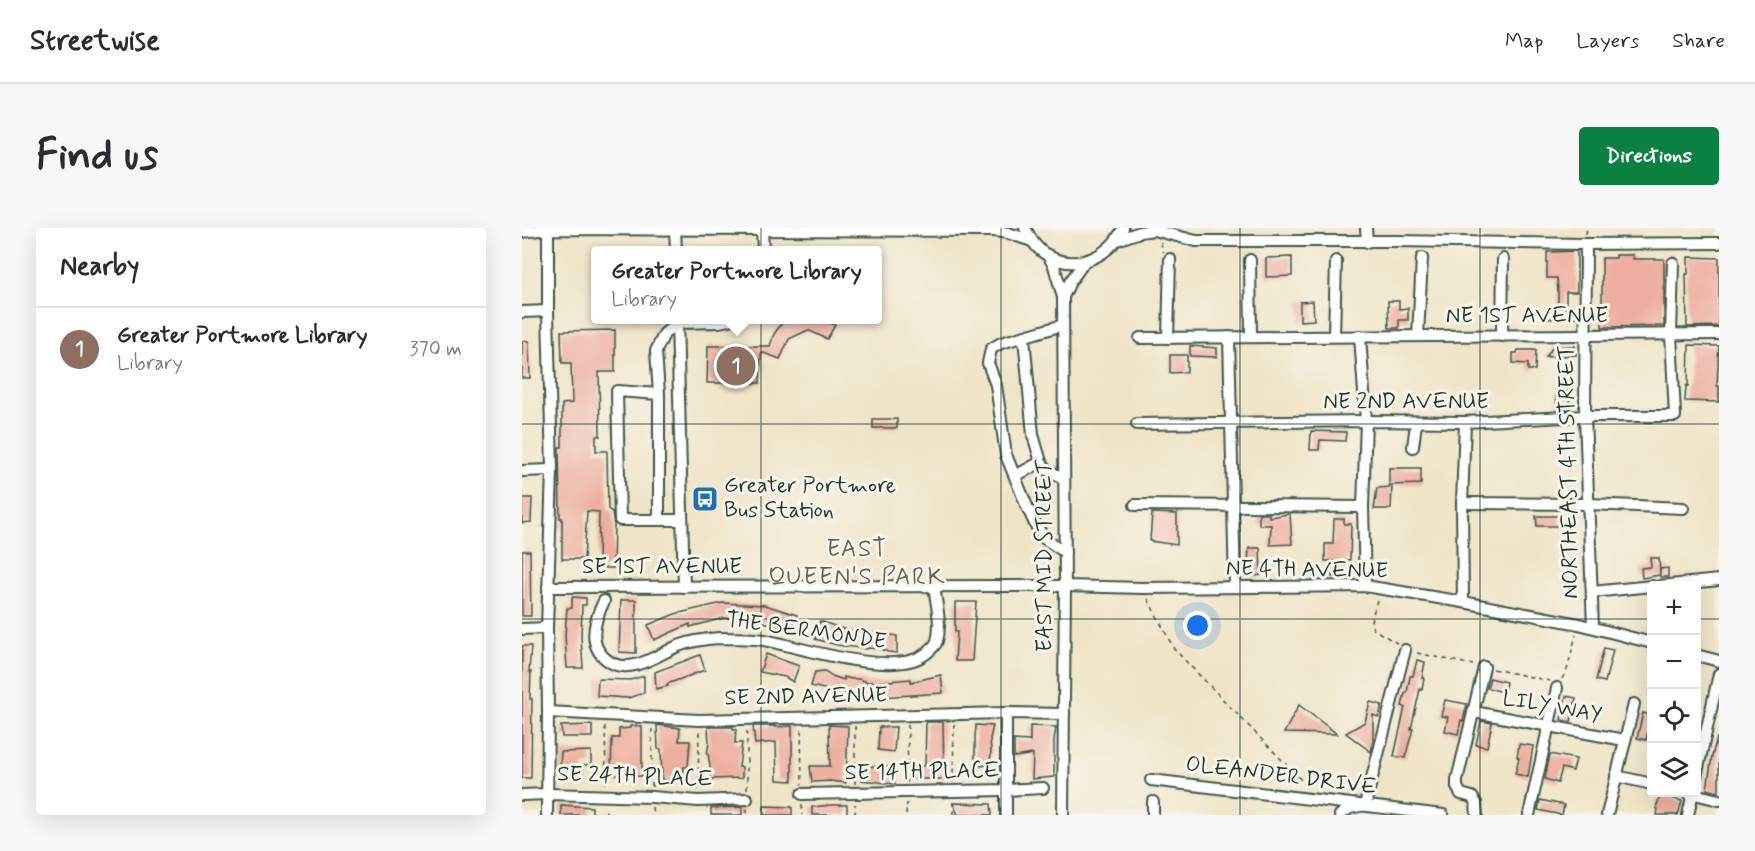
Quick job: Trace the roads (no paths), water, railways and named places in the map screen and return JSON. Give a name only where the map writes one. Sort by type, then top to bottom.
[{"type":"street","points":[[1025,228],[1032,242]]},
{"type":"street","points":[[522,232],[548,229],[997,230],[1032,242],[1048,255],[1065,261],[1084,262],[1108,250],[1117,240],[1123,228]]},
{"type":"street","points":[[1366,228],[1367,242]]},
{"type":"street","points":[[548,229],[552,470],[547,628],[548,815]]},
{"type":"street","points":[[762,229],[763,246]]},
{"type":"street","points":[[675,230],[676,246]]},
{"type":"street","points":[[1117,240],[1140,232],[1157,230],[1196,241],[1719,243]]},
{"type":"street","name":"NORTHEAST 4TH STREET","points":[[1586,244],[1585,416],[1593,627]]},
{"type":"street","name":"EAST MID STREET","points":[[1048,255],[1054,266],[1063,297],[1064,815]]},
{"type":"street","points":[[1418,336],[1422,258]]},
{"type":"street","points":[[1168,338],[1170,259]]},
{"type":"street","points":[[1502,336],[1503,259]]},
{"type":"street","points":[[1250,260],[1251,337]]},
{"type":"street","points":[[1334,336],[1336,261]]},
{"type":"street","name":"EAST MID STREET","points":[[1063,297],[1084,262]]},
{"type":"street","points":[[1671,334],[1673,263]]},
{"type":"street","points":[[522,312],[548,311]]},
{"type":"street","points":[[659,520],[659,393],[656,351],[664,334],[674,324]]},
{"type":"street","points":[[677,324],[684,587]]},
{"type":"street","points":[[1063,325],[1000,343],[991,349],[988,363],[996,385],[1006,455],[1014,476],[1028,509],[1046,539],[1065,552]]},
{"type":"street","name":"NE 2ND AVENUE","points":[[1137,424],[1365,421],[1416,423],[1585,416],[1675,416],[1671,334]]},
{"type":"street","name":"NE 1ST AVENUE","points":[[1140,338],[1719,334]]},
{"type":"street","points":[[1360,336],[1365,421],[1363,507],[1365,586]]},
{"type":"street","points":[[1024,337],[1033,435],[1041,462],[1046,469],[1064,479]]},
{"type":"street","points":[[1229,337],[1235,587]]},
{"type":"street","points":[[659,393],[617,391],[620,520],[682,520]]},
{"type":"street","points":[[1463,602],[1462,503],[1465,422]]},
{"type":"street","points":[[1413,447],[1416,423]]},
{"type":"street","points":[[1014,476],[1041,462]]},
{"type":"street","points":[[522,471],[552,470]]},
{"type":"street","points":[[1462,503],[1589,504],[1683,508]]},
{"type":"street","points":[[1135,505],[1363,507]]},
{"type":"street","points":[[1701,582],[1719,580]]},
{"type":"street","name":"THE BERMONDE","points":[[604,601],[594,626],[594,638],[603,656],[617,665],[630,666],[678,646],[719,638],[765,640],[835,657],[874,662],[903,662],[924,656],[937,643],[939,626],[934,586]]},
{"type":"street","name":"SE 1ST AVENUE","points":[[548,587],[1065,586]]},
{"type":"street","name":"NE 4TH AVENUE","points":[[1065,586],[1142,588],[1365,586],[1579,624],[1647,642]]},
{"type":"street","points":[[1592,592],[1647,586]]},
{"type":"street","points":[[522,629],[547,628]]},
{"type":"street","points":[[1340,815],[1350,808],[1365,805],[1405,650]]},
{"type":"street","points":[[1701,656],[1719,661]]},
{"type":"street","points":[[1477,815],[1476,803],[1472,797],[1461,794],[1457,787],[1457,780],[1484,667]]},
{"type":"street","points":[[1701,757],[1719,674]]},
{"type":"street","points":[[1529,815],[1558,685]]},
{"type":"street","points":[[1607,815],[1634,704]]},
{"type":"street","name":"SE 2ND AVENUE","points":[[548,712],[699,720],[1006,713],[1064,714]]},
{"type":"street","name":"LILY WAY","points":[[1474,712],[1624,740]]},
{"type":"street","points":[[1006,713],[1006,815]]},
{"type":"street","points":[[1616,776],[1647,783]]},
{"type":"street","name":"OLEANDER DRIVE","points":[[1151,780],[1443,815]]},
{"type":"street","name":"SE 14TH PLACE","points":[[802,794],[1043,788]]},
{"type":"street","name":"SE 24TH PLACE","points":[[522,795],[652,797],[698,801],[747,799]]},
{"type":"street","points":[[1701,796],[1719,800]]},
{"type":"street","points":[[1688,815],[1690,797]]},
{"type":"street","points":[[1153,802],[1153,815]]},
{"type":"place","name":"Greater Portmore Library","points":[[736,366]]},
{"type":"place","name":"Greater Portmore Bus Station","points":[[705,499]]},
{"type":"district","name":"EAST QUEEN'S PARK","points":[[857,563]]}]
